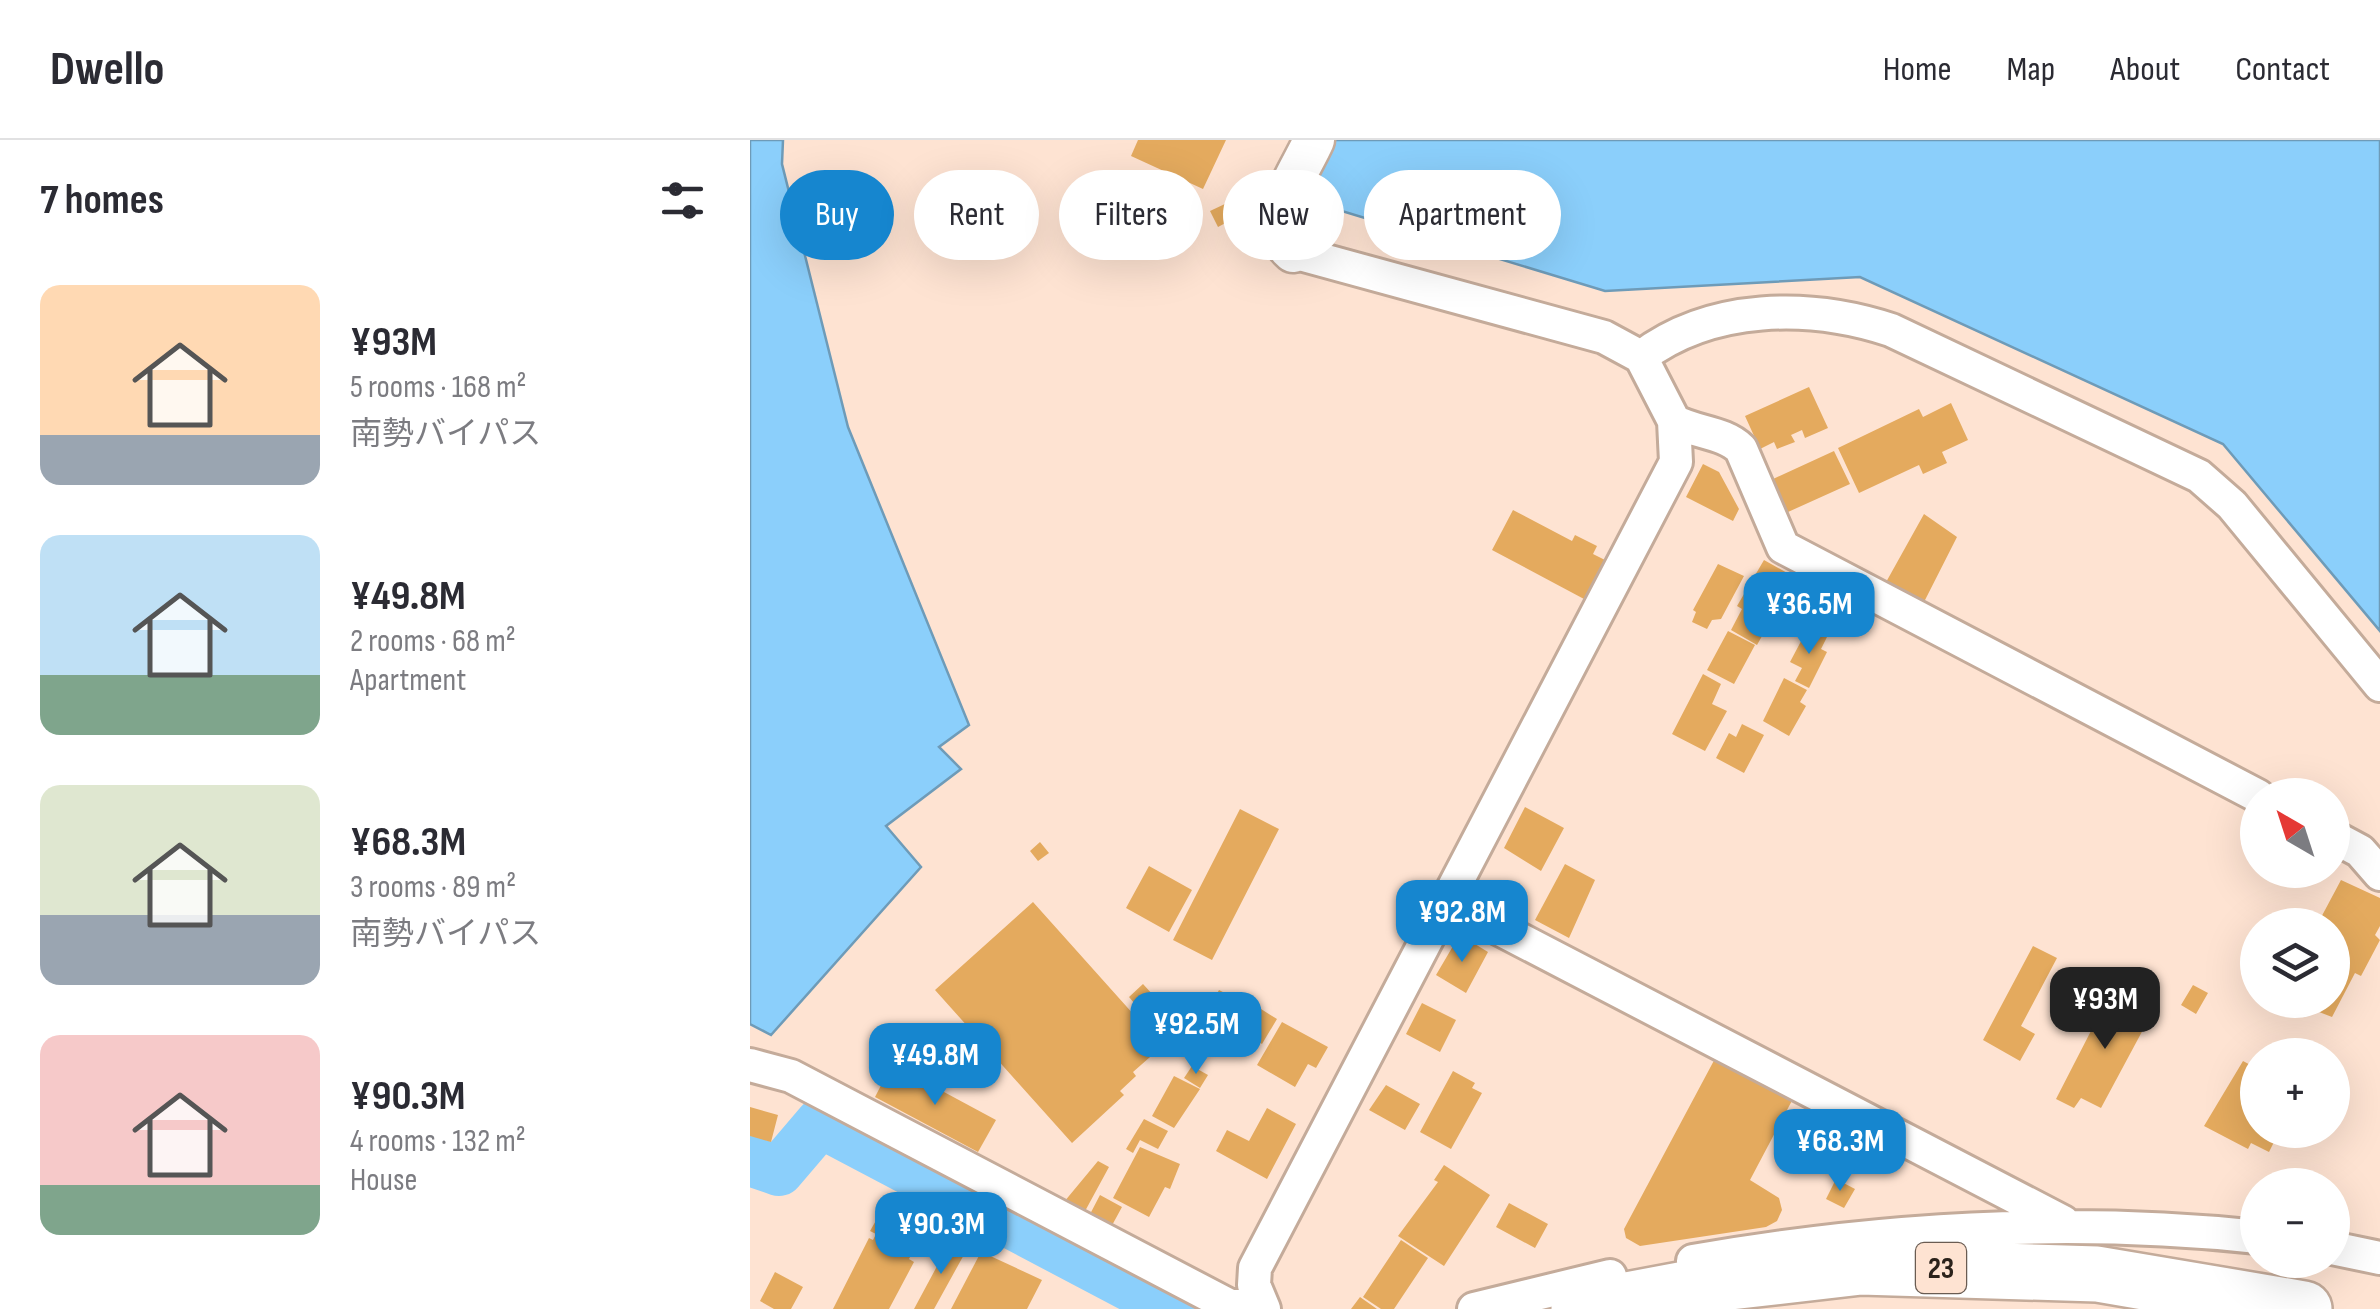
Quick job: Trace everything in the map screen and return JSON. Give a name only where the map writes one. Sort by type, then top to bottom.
[{"type":"highway","name":"23","points":[[1579,1309],[1712,1284],[1861,1267],[2097,1274],[2304,1309]]},
{"type":"street","points":[[1301,170],[1314,140]]},
{"type":"street","points":[[752,1066],[791,1076],[1230,1306],[1261,1307],[1255,1268],[1676,462],[1674,421],[1641,358],[1604,337],[1322,260]]},
{"type":"street","points":[[1641,358],[1670,335],[1696,326],[1778,312],[1855,318],[1891,330],[2199,476],[2232,506],[2380,686]]},
{"type":"street","points":[[1674,421],[1700,434],[1730,438],[1741,449],[1783,547],[2240,787]]},
{"type":"street","points":[[2350,845],[2360,850],[2380,874]]},
{"type":"street","points":[[1446,902],[2067,1224]]},
{"type":"street","points":[[1474,1309],[1582,1281],[1809,1240],[2067,1224],[2162,1227],[2240,1235]]},
{"type":"street","points":[[2350,1252],[2380,1258]]},
{"type":"water","points":[[750,140],[783,140],[780,260],[806,260],[848,427],[969,725],[939,747],[961,769],[886,826],[921,867],[771,1035],[750,1024]]},
{"type":"water","points":[[1326,140],[2380,140],[2380,631],[2223,444],[1860,277],[1605,291],[1503,260],[1561,260],[1561,170],[1364,170],[1364,218],[1344,212],[1344,170],[1312,170]]},
{"type":"building","points":[[1138,140],[1226,140],[1203,189],[1203,170],[1162,170],[1131,156]]},
{"type":"building","points":[[1223,205],[1223,224],[1218,227],[1210,211]]},
{"type":"building","points":[[1809,387],[1828,428],[1805,438],[1802,430],[1791,435],[1795,442],[1777,449],[1774,442],[1760,449],[1745,416]]},
{"type":"building","points":[[1951,403],[1968,440],[1942,452],[1947,463],[1923,474],[1919,465],[1859,493],[1838,448],[1919,409],[1923,417]]},
{"type":"building","points":[[1834,451],[1850,484],[1788,512],[1773,479]]},
{"type":"building","points":[[1703,464],[1719,472],[1739,509],[1733,521],[1686,497]]},
{"type":"building","points":[[1513,510],[1572,541],[1575,535],[1597,546],[1593,554],[1605,560],[1584,599],[1492,550]]},
{"type":"building","points":[[1924,514],[1957,537],[1923,604],[1885,584]]},
{"type":"building","points":[[1764,560],[1789,574],[1778,594],[1784,597],[1757,645],[1731,630],[1742,609],[1737,606]]},
{"type":"building","points":[[1718,564],[1744,576],[1721,619],[1712,620],[1707,629],[1692,622],[1696,612],[1693,610]]},
{"type":"building","points":[[1830,583],[1861,599],[1841,632],[1812,623]]},
{"type":"building","points":[[1808,628],[1827,637],[1821,649],[1827,652],[1809,688],[1795,681],[1802,668],[1790,662]]},
{"type":"building","points":[[1728,631],[1755,645],[1734,684],[1707,670]]},
{"type":"building","points":[[1703,674],[1721,684],[1712,704],[1727,711],[1705,751],[1672,734]]},
{"type":"building","points":[[1784,678],[1807,690],[1800,702],[1806,706],[1789,736],[1763,721]]},
{"type":"building","points":[[1742,724],[1764,735],[1744,773],[1716,758],[1729,733],[1736,737]]},
{"type":"building","points":[[1525,807],[1564,828],[1541,871],[1504,848]]},
{"type":"building","points":[[1240,809],[1279,829],[1212,960],[1173,940]]},
{"type":"building","points":[[1040,842],[1049,853],[1038,861],[1030,851]]},
{"type":"building","points":[[1565,864],[1595,880],[1569,938],[1535,920]]},
{"type":"building","points":[[1149,866],[1192,890],[1169,932],[1126,908]]},
{"type":"building","points":[[2350,884],[2380,898],[2380,926],[2375,935],[2380,940],[2361,976],[2355,973],[2350,983],[2350,908],[2326,908],[2337,888],[2350,888]]},
{"type":"building","points":[[1033,902],[1135,1016],[1149,1003],[1168,1025],[1150,1041],[1158,1050],[1133,1072],[1136,1076],[1120,1091],[1124,1095],[1072,1143],[935,990]]},
{"type":"building","points":[[1456,941],[1467,948],[1470,941],[1488,952],[1466,993],[1436,975]]},
{"type":"building","points":[[2033,946],[2057,958],[2021,1026],[2035,1034],[2020,1061],[1983,1040]]},
{"type":"building","points":[[1143,984],[1154,996],[1140,1010],[1129,997]]},
{"type":"building","points":[[2193,985],[2208,993],[2196,1014],[2181,1005]]},
{"type":"building","points":[[1219,990],[1242,1002],[1223,1037],[1200,1024]]},
{"type":"building","points":[[2111,992],[2152,1013],[2101,1108],[2081,1098],[2074,1108],[2056,1099]]},
{"type":"building","points":[[1422,1003],[1456,1020],[1440,1052],[1406,1034]]},
{"type":"building","points":[[1261,1009],[1277,1019],[1262,1044],[1246,1034]]},
{"type":"building","points":[[1282,1022],[1328,1047],[1316,1068],[1308,1064],[1295,1087],[1257,1065]]},
{"type":"building","points":[[1718,1053],[1795,1095],[1750,1180],[1779,1198],[1782,1210],[1777,1221],[1766,1227],[1640,1246],[1626,1238],[1624,1229]]},
{"type":"building","points":[[892,1064],[996,1120],[978,1152],[875,1097]]},
{"type":"building","points":[[1192,1066],[1208,1075],[1200,1088],[1184,1078]]},
{"type":"building","points":[[2240,1066],[2240,1145],[2204,1126]]},
{"type":"building","points":[[1453,1071],[1475,1083],[1472,1088],[1482,1093],[1451,1149],[1420,1132]]},
{"type":"building","points":[[1174,1076],[1200,1089],[1174,1128],[1152,1116]]},
{"type":"building","points":[[1386,1085],[1420,1104],[1405,1130],[1369,1110]]},
{"type":"building","points":[[750,1107],[778,1115],[771,1142],[750,1136]]},
{"type":"building","points":[[1267,1108],[1296,1124],[1267,1179],[1216,1151],[1227,1130],[1249,1141]]},
{"type":"building","points":[[1144,1119],[1168,1131],[1158,1149],[1140,1140],[1133,1153],[1126,1149]]},
{"type":"building","points":[[1140,1147],[1180,1164],[1170,1189],[1165,1187],[1149,1217],[1113,1198]]},
{"type":"building","points":[[1098,1161],[1109,1167],[1084,1213],[1064,1202]]},
{"type":"building","points":[[1444,1165],[1490,1195],[1444,1266],[1398,1236],[1438,1182],[1434,1180]]},
{"type":"building","points":[[1836,1179],[1855,1189],[1844,1208],[1826,1199]]},
{"type":"building","points":[[1100,1195],[1122,1207],[1110,1229],[1088,1218]]},
{"type":"building","points":[[1509,1203],[1548,1224],[1535,1248],[1496,1227]]},
{"type":"building","points":[[878,1217],[888,1222],[882,1235],[913,1251],[909,1259],[914,1262],[889,1309],[833,1309],[869,1238],[873,1240],[876,1234],[870,1231]]},
{"type":"building","points":[[1401,1240],[1428,1258],[1394,1309],[1381,1309],[1363,1297]]},
{"type":"building","points":[[950,1242],[966,1251],[934,1309],[914,1309]]},
{"type":"building","points":[[983,1248],[986,1254],[1042,1280],[1027,1309],[951,1309]]},
{"type":"building","points":[[775,1272],[803,1287],[791,1309],[774,1309],[760,1301]]},
{"type":"building","points":[[1360,1297],[1377,1309],[1351,1309]]},
{"type":"waterway","points":[[750,1161],[779,1171],[820,1123],[1173,1309]]}]
